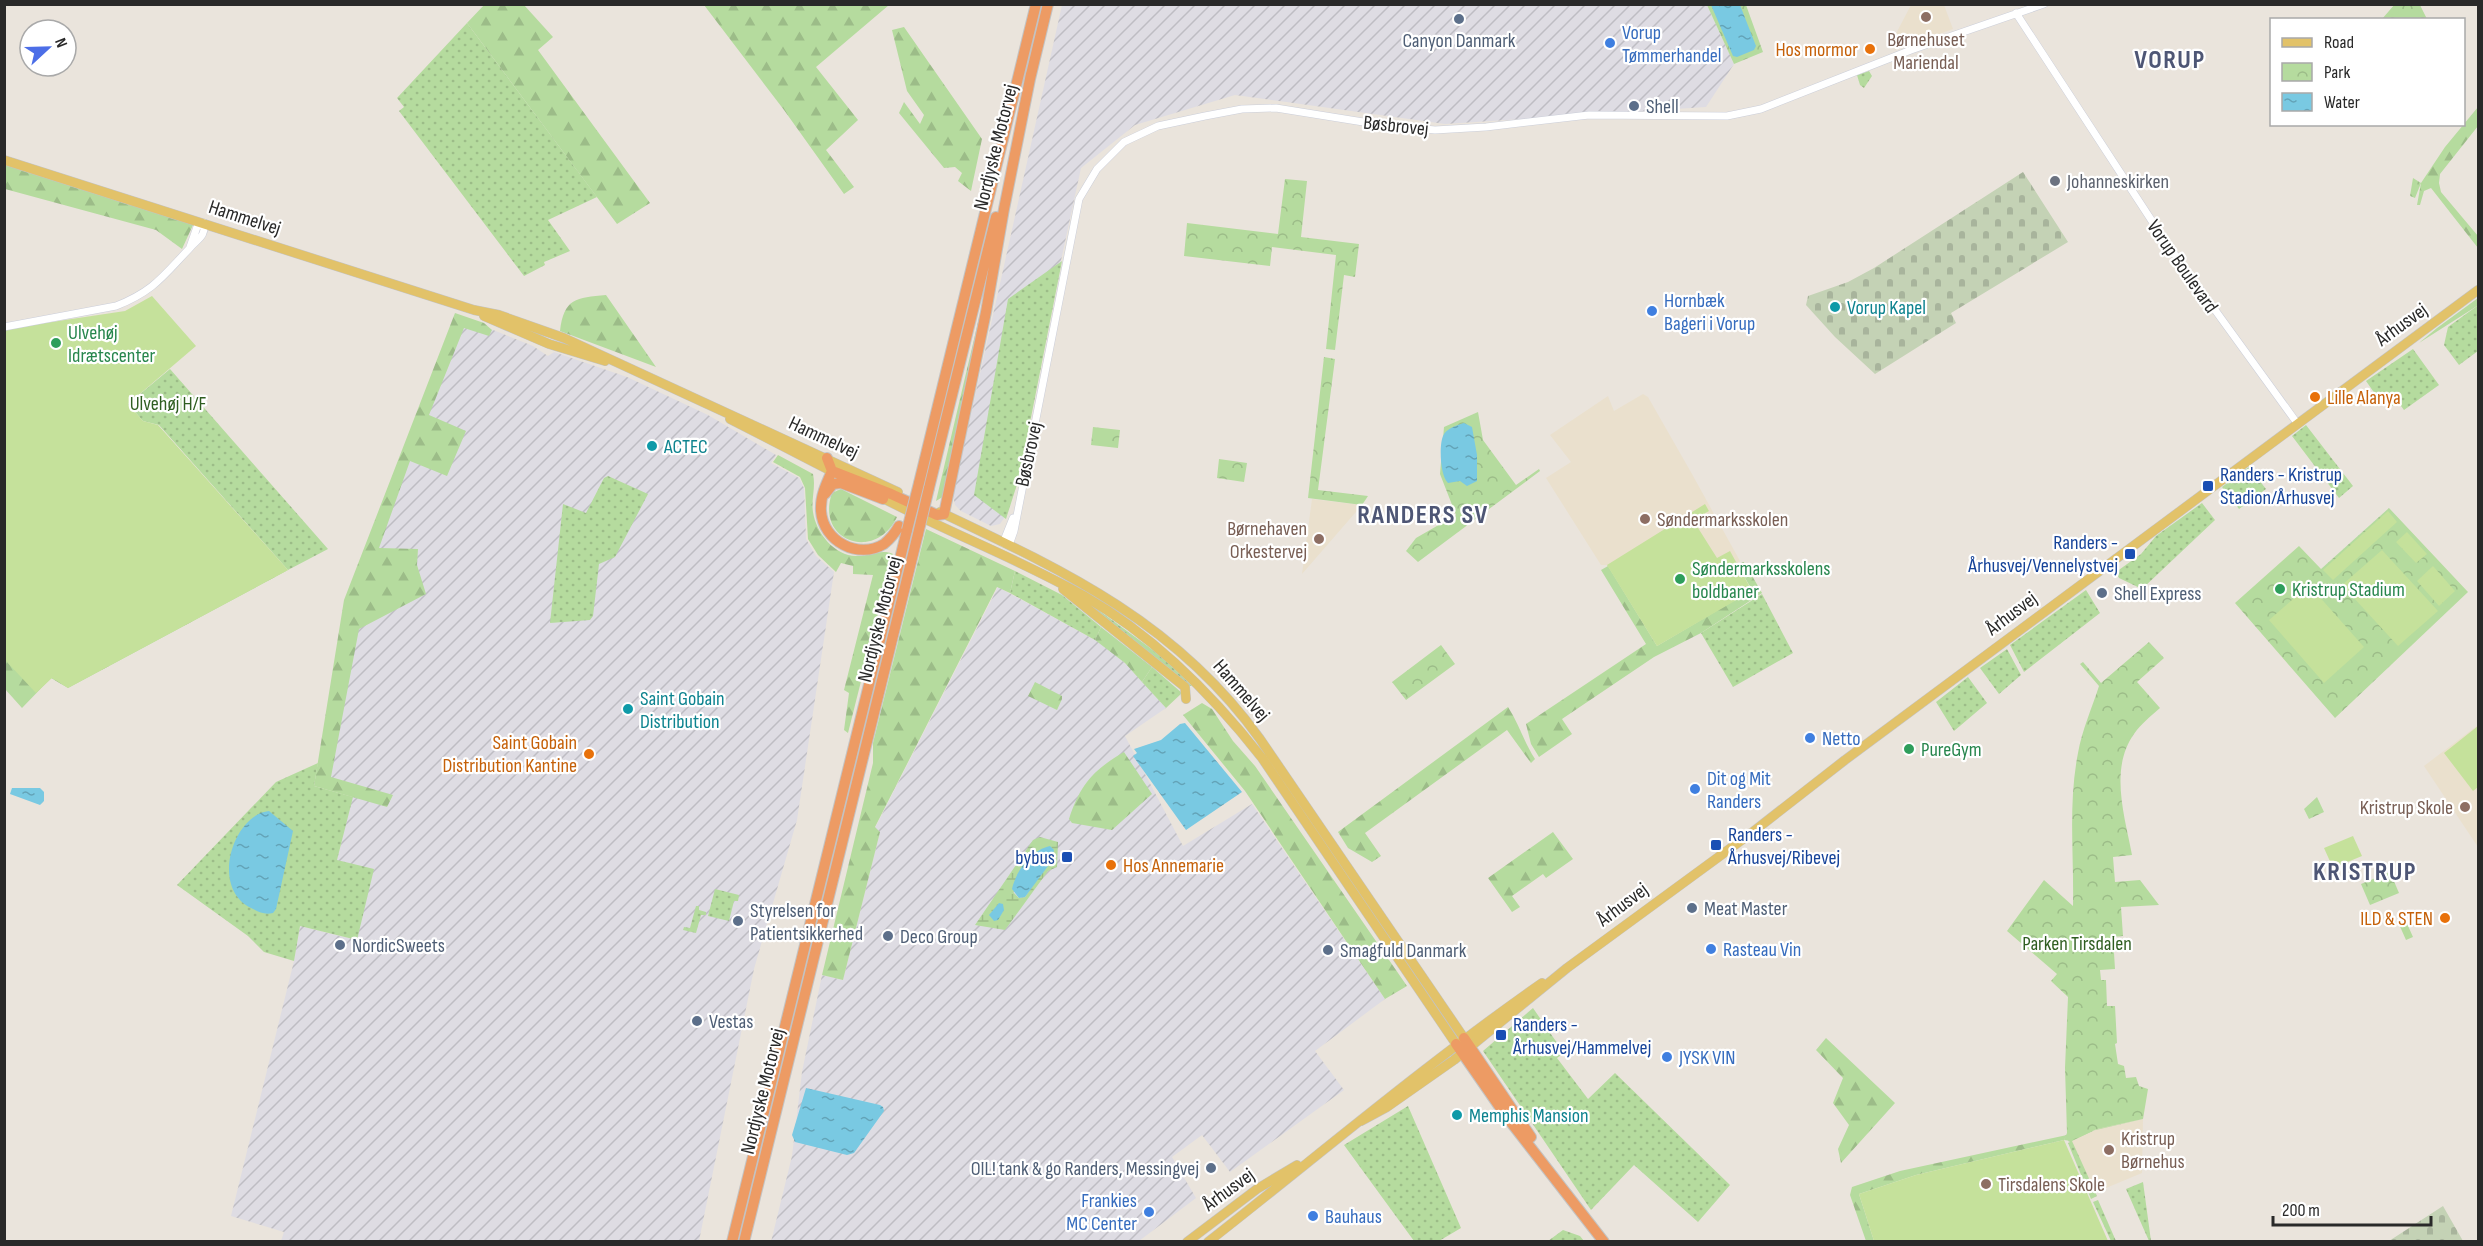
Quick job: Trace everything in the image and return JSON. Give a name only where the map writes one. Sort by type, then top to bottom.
[{"type":"highway","name":"Nordjyske Motorvej","points":[[744,1242],[918,534],[921,484],[1036,4]]},
{"type":"highway","name":"Nordjyske Motorvej","points":[[732,1242],[903,528],[921,484],[1048,4]]},
{"type":"highway","points":[[832,471],[937,515],[944,514],[986,312],[1002,216],[1031,74]]},
{"type":"highway","points":[[827,458],[832,471],[823,496],[821,511],[828,532],[837,542],[848,547],[875,548],[903,528]]},
{"type":"highway","points":[[823,496],[833,484],[841,483],[883,499]]},
{"type":"highway","name":"Hammelvej","points":[[1463,1046],[1524,1127],[1583,1214]]},
{"type":"highway","name":"Hammelvej","points":[[1463,1046],[1506,1116],[1604,1242]]},
{"type":"main road","name":"Hammelvej","points":[[4,160],[550,333],[827,458],[944,514],[1107,597],[1132,613],[1178,650],[1228,698],[1260,739],[1463,1046]]},
{"type":"main road","name":"Århusvej","points":[[1208,1242],[1322,1150],[1754,831],[1845,759],[2478,290]]},
{"type":"main road","name":"Hammelvej","points":[[474,310],[541,341],[605,362],[625,366]]},
{"type":"main road","points":[[489,318],[508,322],[544,336],[550,333]]},
{"type":"main road","points":[[541,341],[551,339],[603,355]]},
{"type":"main road","name":"Hammelvej","points":[[691,396],[777,445],[883,499],[1047,577],[1096,603],[1141,634],[1185,672],[1226,714],[1262,758],[1404,965],[1463,1046]]},
{"type":"main road","points":[[930,521],[1005,545],[1011,559]]},
{"type":"main road","points":[[1047,577],[1185,687],[1186,699]]},
{"type":"main road","name":"Århusvej","points":[[1361,1121],[1387,1107],[1521,997],[1567,968]]},
{"type":"main road","name":"Århusvej","points":[[1187,1242],[1257,1189],[1322,1150]]},
{"type":"main road","points":[[1197,1242],[1242,1206],[1257,1189]]},
{"type":"street","name":"Bøsbrovej","points":[[1005,545],[1014,531],[1079,200],[1104,161],[1124,142],[1141,133],[1158,126],[1242,109],[1276,108],[1382,125],[1436,130],[1486,127],[1588,115],[1730,116],[1761,109],[1887,59],[2044,4]]},
{"type":"street","name":"Vorup Boulevard","points":[[2016,13],[2165,241],[2297,423]]},
{"type":"street","points":[[4,327],[116,306],[132,300],[163,279],[203,235],[204,223]]},
{"type":"shaded area","points":[[1062,5],[1707,5],[1734,64],[1706,107],[1445,124],[1235,95],[1135,125],[1081,168],[1006,515],[1000,524],[991,526],[961,511],[955,505],[953,495]]},
{"type":"shaded area","name":"Børnehuset Mariendal","points":[[1911,5],[1944,5],[1953,29],[1895,50],[1891,43]]},
{"type":"shaded area","points":[[461,317],[533,346],[548,356],[554,352],[627,377],[708,415],[776,455],[771,463],[799,478],[804,488],[806,539],[816,556],[834,572],[797,820],[754,969],[699,1241],[281,1241],[284,1232],[231,1216],[294,961],[300,926],[356,940],[337,860],[354,791],[326,783],[353,605]]},
{"type":"shaded area","name":"Søndermarksskolen","points":[[1643,394],[1648,397],[1692,474],[1740,561],[1737,565],[1752,591],[1657,646],[1607,565],[1601,565],[1546,478],[1571,462],[1550,435],[1608,396],[1614,411]]},
{"type":"shaded area","name":"Børnehaven Orkestervej","points":[[1312,499],[1362,505],[1302,574]]},
{"type":"shaded area","points":[[998,587],[1104,645],[1125,663],[1166,708],[1125,736],[1183,846],[1252,804],[1385,999],[1315,1051],[1344,1090],[1230,1172],[1202,1135],[1172,1157],[1196,1198],[1139,1241],[771,1242],[792,1156],[802,1072],[822,975],[843,980],[880,832],[875,828]]},
{"type":"shaded area","name":"Kristrup Skole","points":[[2478,725],[2478,847],[2424,766]]},
{"type":"shaded area","name":"Kristrup Børnehus","points":[[2143,1119],[2142,1173],[2094,1193],[2071,1141],[2097,1129]]},
{"type":"green space","points":[[485,4],[524,5],[553,37],[538,50],[650,203],[617,224],[467,23]]},
{"type":"green space","points":[[2395,4],[2420,5],[2426,18],[2383,18]]},
{"type":"green space","points":[[704,5],[889,5],[816,67],[858,120],[826,150],[854,187],[844,194]]},
{"type":"green space","points":[[1707,5],[1746,5],[1763,52],[1734,64]]},
{"type":"green space","points":[[467,23],[597,197],[548,220],[570,251],[544,262],[545,265],[524,276],[399,111],[404,107],[397,98]]},
{"type":"green space","points":[[904,27],[982,139],[971,191],[958,181],[962,173],[955,167],[944,168],[899,113],[904,102],[920,124],[924,115],[907,91],[892,30]]},
{"type":"green space","points":[[1869,71],[1872,76],[1864,88],[1860,85],[1857,75]]},
{"type":"green space","points":[[2478,107],[2478,126],[2440,174],[2439,183],[2441,192],[2478,236],[2478,248],[2431,188],[2424,191],[2420,205],[2417,205],[2421,183],[2445,147],[2462,126],[2465,126],[2465,123]]},
{"type":"green space","points":[[5,165],[193,225],[182,249],[156,230],[5,189]]},
{"type":"green space","points":[[2023,172],[2068,242],[1951,313],[1956,323],[1875,374],[1835,337],[1806,305],[1808,296],[1848,282],[1874,268]]},
{"type":"green space","points":[[2413,178],[2421,183],[2415,198],[2410,196]]},
{"type":"green space","points":[[1285,179],[1307,181],[1301,237],[1359,244],[1355,277],[1344,275],[1335,350],[1326,349],[1336,255],[1272,247],[1270,266],[1184,256],[1187,223],[1278,234]]},
{"type":"green space","points":[[1062,261],[1019,478],[1006,519],[974,495],[1008,299]]},
{"type":"green space","points":[[606,295],[656,367],[560,331],[565,312],[573,302],[587,297]]},
{"type":"green space","points":[[152,296],[196,346],[128,404],[143,421],[158,425],[288,570],[68,688],[52,678],[36,693],[5,660],[5,329],[125,311]]},
{"type":"green space","points":[[2478,298],[2477,306],[2419,343],[2437,328]]},
{"type":"green space","points":[[2477,306],[2478,351],[2459,365],[2444,345],[2448,327]]},
{"type":"green space","points":[[455,313],[484,323],[492,330],[489,336],[464,328],[429,415],[466,431],[447,476],[410,461],[379,548],[418,549],[417,565],[426,594],[359,629],[331,777],[393,795],[387,807],[314,786],[344,600]]},
{"type":"green space","points":[[979,318],[981,319],[946,495],[936,501]]},
{"type":"green space","points":[[2413,349],[2439,385],[2404,410],[2398,402],[2392,406],[2385,397],[2380,401],[2366,381]]},
{"type":"green space","points":[[1324,357],[1335,359],[1318,490],[1368,496],[1362,505],[1308,498]]},
{"type":"green space","name":"Ulvehøj H/F","points":[[170,369],[328,549],[288,570],[159,425],[143,421],[128,404]]},
{"type":"green space","points":[[1478,412],[1483,440],[1516,485],[1539,469],[1540,471],[1418,562],[1406,551],[1416,538],[1456,515],[1440,474],[1444,427]]},
{"type":"green space","points":[[2306,425],[2353,486],[2339,498],[2292,436]]},
{"type":"green space","points":[[1093,427],[1120,430],[1118,448],[1091,445]]},
{"type":"green space","points":[[778,455],[813,474],[815,520],[822,535],[834,548],[856,556],[879,552],[893,554],[848,733],[844,730],[849,693],[844,690],[873,575],[853,574],[853,566],[841,563],[836,572],[818,555],[808,539],[805,488],[800,477],[773,462]]},
{"type":"green space","points":[[1219,459],[1247,463],[1244,482],[1217,478]]},
{"type":"green space","points":[[2249,467],[2266,489],[2239,509],[2222,487]]},
{"type":"green space","points":[[608,476],[648,494],[615,557],[599,564],[593,616],[590,620],[550,623],[563,504],[586,513],[604,478]]},
{"type":"green space","points":[[841,489],[897,517],[887,531],[876,539],[863,542],[850,540],[840,534],[832,524],[829,510],[832,493]]},
{"type":"green space","points":[[2202,503],[2215,520],[2142,589],[2119,578],[2116,572],[2141,554],[2156,536]]},
{"type":"green space","name":"Søndermarksskolens boldbaner","points":[[1705,504],[1709,511],[1693,520],[1717,558],[1730,551],[1752,591],[1657,646],[1607,565]]},
{"type":"green space","points":[[2389,508],[2468,592],[2335,718],[2235,603],[2299,546],[2321,569]]},
{"type":"green space","points":[[2388,511],[2397,522],[2333,580],[2323,570]]},
{"type":"green space","points":[[926,529],[1015,571],[1010,593],[997,587],[875,827],[880,832],[843,980],[822,975],[873,763],[873,743]]},
{"type":"green space","points":[[2407,532],[2427,554],[2416,563],[2396,542]]},
{"type":"green space","points":[[2382,550],[2438,611],[2398,646],[2342,585]]},
{"type":"green space","points":[[1744,562],[1762,593],[1701,633],[1654,657],[1562,719],[1572,734],[1539,757],[1531,744],[1526,724],[1646,644],[1601,570],[1608,566],[1657,646],[1752,590],[1737,564]]},
{"type":"green space","points":[[2433,566],[2455,591],[2439,606],[2417,581]]},
{"type":"green space","points":[[288,570],[68,688],[51,678],[22,708],[5,689],[4,652]]},
{"type":"green space","points":[[1015,571],[1062,595],[1101,627],[1095,640],[1010,593]]},
{"type":"green space","points":[[2309,585],[2364,647],[2324,683],[2269,620]]},
{"type":"green space","points":[[2086,590],[2100,613],[2024,672],[2010,645]]},
{"type":"green space","points":[[1762,594],[1793,653],[1733,687],[1701,633]]},
{"type":"green space","points":[[1097,609],[1161,656],[1192,686],[1188,686],[1095,612]]},
{"type":"green space","points":[[1101,627],[1152,667],[1142,682],[1125,663],[1095,640]]},
{"type":"green space","name":"Parken Tirsdalen","points":[[2149,642],[2164,658],[2137,682],[2160,708],[2137,730],[2126,748],[2122,762],[2121,793],[2132,855],[2113,857],[2115,882],[2140,880],[2159,905],[2121,907],[2123,936],[2113,937],[2115,969],[2100,970],[2101,980],[2106,980],[2107,1006],[2115,1006],[2117,1043],[2115,1044],[2118,1064],[2124,1066],[2126,1078],[2136,1077],[2139,1086],[2148,1089],[2143,1119],[2097,1129],[2071,1141],[2064,1140],[2067,1133],[2065,1068],[2068,997],[2051,981],[2057,974],[2007,931],[2044,880],[2073,906],[2072,810],[2075,772],[2082,736],[2099,686],[2080,664],[2083,662],[2101,683]]},
{"type":"green space","points":[[1441,645],[1455,664],[1406,700],[1392,682]]},
{"type":"green space","points":[[2007,649],[2021,675],[1999,694],[1980,668]]},
{"type":"green space","points":[[1152,667],[1182,693],[1166,708],[1142,682]]},
{"type":"green space","points":[[1968,677],[1987,703],[1954,731],[1936,702]]},
{"type":"green space","points":[[1035,682],[1062,696],[1057,710],[1028,696]]},
{"type":"green space","points":[[1202,703],[1212,709],[1233,741],[1255,766],[1407,986],[1385,999],[1245,791],[1183,715]]},
{"type":"green space","points":[[1508,707],[1535,759],[1531,763],[1507,730],[1365,833],[1381,856],[1372,862],[1348,848],[1338,832]]},
{"type":"green space","points":[[2478,726],[2478,787],[2473,791],[2444,753]]},
{"type":"green space","points":[[1124,752],[1152,794],[1112,830],[1072,823],[1069,819],[1083,788],[1096,772]]},
{"type":"green space","points":[[318,763],[314,786],[353,797],[337,860],[374,869],[357,940],[300,926],[294,961],[264,952],[248,936],[177,885],[276,782]]},
{"type":"green space","points":[[2317,797],[2324,812],[2309,819],[2304,809]]},
{"type":"green space","points":[[1553,832],[1573,859],[1546,878],[1543,874],[1512,896],[1520,907],[1512,912],[1488,878]]},
{"type":"green space","points":[[2353,836],[2362,856],[2333,868],[2324,848]]},
{"type":"green space","points":[[1040,837],[1058,842],[1057,867],[1048,871],[1005,930],[975,925],[1033,840]],"holes":[[[1034,884],[1025,897],[1019,898],[1013,892]]]},
{"type":"green space","points":[[2390,872],[2399,893],[2370,905],[2361,884]]},
{"type":"green space","points":[[715,889],[739,895],[738,901],[734,901],[729,921],[708,916]]},
{"type":"green space","points":[[696,906],[699,906],[699,910],[706,912],[706,915],[701,915],[696,933],[683,930],[684,927],[690,928]]},
{"type":"green space","points":[[2405,919],[2413,937],[2406,940],[2398,922]]},
{"type":"green space","points":[[1533,1008],[1564,1053],[1557,1058],[1588,1099],[1615,1073],[1730,1185],[1698,1222],[1634,1165],[1591,1210],[1483,1051]]},
{"type":"green space","points":[[1826,1038],[1895,1103],[1841,1163],[1838,1149],[1849,1125],[1833,1103],[1843,1078],[1816,1050]]},
{"type":"green space","points":[[1408,1106],[1461,1228],[1439,1241],[1414,1241],[1344,1145]]},
{"type":"green space","points":[[2094,1130],[2072,1141],[2097,1196],[2091,1199],[2068,1141],[2070,1136]]},
{"type":"green space","points":[[2067,1135],[2064,1140],[1916,1175],[1859,1194],[1874,1241],[1866,1241],[1850,1195],[1852,1187],[1900,1171]]},
{"type":"green space","name":"Tirsdalens Skole","points":[[2064,1140],[2108,1241],[1874,1241],[1859,1194],[1916,1175]]},
{"type":"green space","points":[[2143,1182],[2151,1241],[2149,1241],[2126,1189]]},
{"type":"green space","points":[[2098,1200],[2116,1241],[2111,1241],[2093,1202]]},
{"type":"green space","points":[[2443,1206],[2463,1241],[2389,1241]]},
{"type":"green space","points":[[1563,1230],[1580,1236],[1584,1241],[1548,1241]]},
{"type":"water","points":[[1711,5],[1740,5],[1756,46],[1754,50],[1737,57],[1733,56]]},
{"type":"water","points":[[1464,423],[1472,427],[1477,455],[1477,481],[1467,486],[1460,481],[1448,483],[1443,474],[1441,460],[1441,446],[1445,433],[1452,427]]},
{"type":"water","points":[[1185,723],[1242,792],[1186,830],[1133,756],[1137,753],[1134,749],[1161,740],[1180,724]]},
{"type":"water","points":[[12,788],[40,788],[44,792],[44,801],[40,805],[10,794]]},
{"type":"water","points":[[269,811],[293,831],[276,909],[273,913],[267,914],[251,908],[238,898],[231,884],[229,869],[231,853],[237,837],[256,815]]},
{"type":"water","points":[[1050,846],[1054,850],[1051,862],[1025,897],[1019,898],[1012,889],[1017,875],[1025,862],[1043,848]]},
{"type":"water","points":[[999,903],[1003,904],[1004,910],[998,920],[994,921],[989,915]]},
{"type":"water","points":[[806,1088],[880,1105],[884,1111],[854,1153],[847,1155],[795,1142],[792,1135]]},
{"type":"place","name":"Børnehuset Mariendal","points":[[1926,17]]},
{"type":"place","name":"Canyon Danmark","points":[[1459,19]]},
{"type":"place","name":"Vorup Tømmerhandel","points":[[1610,43]]},
{"type":"place","name":"Hos mormor","points":[[1870,49]]},
{"type":"place","name":"Shell","points":[[1634,106]]},
{"type":"place","name":"Johanneskirken","points":[[2055,181]]},
{"type":"place","name":"Vorup Kapel","points":[[1835,307]]},
{"type":"place","name":"Hornbæk Bageri i Vorup","points":[[1652,311]]},
{"type":"place","name":"Ulvehøj Idrætscenter","points":[[56,343]]},
{"type":"place","name":"Lille Alanya","points":[[2315,397]]},
{"type":"place","name":"ACTEC","points":[[652,446]]},
{"type":"place","name":"Randers - Kristrup Stadion/Århusvej","points":[[2208,486]]},
{"type":"place","name":"Søndermarksskolen","points":[[1645,519]]},
{"type":"place","name":"Børnehaven Orkestervej","points":[[1319,539]]},
{"type":"place","name":"Randers - Århusvej/Vennelystvej","points":[[2130,554]]},
{"type":"place","name":"Søndermarksskolens boldbaner","points":[[1680,579]]},
{"type":"place","name":"Kristrup Stadium","points":[[2280,589]]},
{"type":"place","name":"Shell Express","points":[[2102,593]]},
{"type":"place","name":"Saint Gobain Distribution","points":[[628,709]]},
{"type":"place","name":"Netto","points":[[1810,738]]},
{"type":"place","name":"PureGym","points":[[1909,749]]},
{"type":"place","name":"Saint Gobain Distribution Kantine","points":[[589,754]]},
{"type":"place","name":"Dit og Mit Randers","points":[[1695,789]]},
{"type":"place","name":"Kristrup Skole","points":[[2465,807]]},
{"type":"place","name":"Randers - Århusvej/Ribevej","points":[[1716,845]]},
{"type":"place","name":"bybus","points":[[1067,857]]},
{"type":"place","name":"Hos Annemarie","points":[[1111,865]]},
{"type":"place","name":"Meat Master","points":[[1692,908]]},
{"type":"place","name":"ILD & STEN","points":[[2445,918]]},
{"type":"place","name":"Styrelsen for Patientsikkerhed","points":[[738,921]]},
{"type":"place","name":"Deco Group","points":[[888,936]]},
{"type":"place","name":"NordicSweets","points":[[340,945]]},
{"type":"place","name":"Rasteau Vin","points":[[1711,949]]},
{"type":"place","name":"Smagfuld Danmark","points":[[1328,950]]},
{"type":"place","name":"Vestas","points":[[697,1021]]},
{"type":"place","name":"Randers - Århusvej/Hammelvej","points":[[1501,1035]]},
{"type":"place","name":"JYSK VIN","points":[[1667,1057]]},
{"type":"place","name":"Memphis Mansion","points":[[1457,1115]]},
{"type":"place","name":"Kristrup Børnehus","points":[[2109,1150]]},
{"type":"place","name":"OIL! tank & go Randers, Messingvej","points":[[1211,1168]]},
{"type":"place","name":"Tirsdalens Skole","points":[[1986,1184]]},
{"type":"place","name":"Frankies MC Center","points":[[1149,1212]]},
{"type":"place","name":"Bauhaus","points":[[1313,1216]]},
{"type":"district","name":"VORUP","points":[[2170,59]]},
{"type":"district","name":"RANDERS SV","points":[[1423,514]]},
{"type":"district","name":"KRISTRUP","points":[[2365,871]]}]
